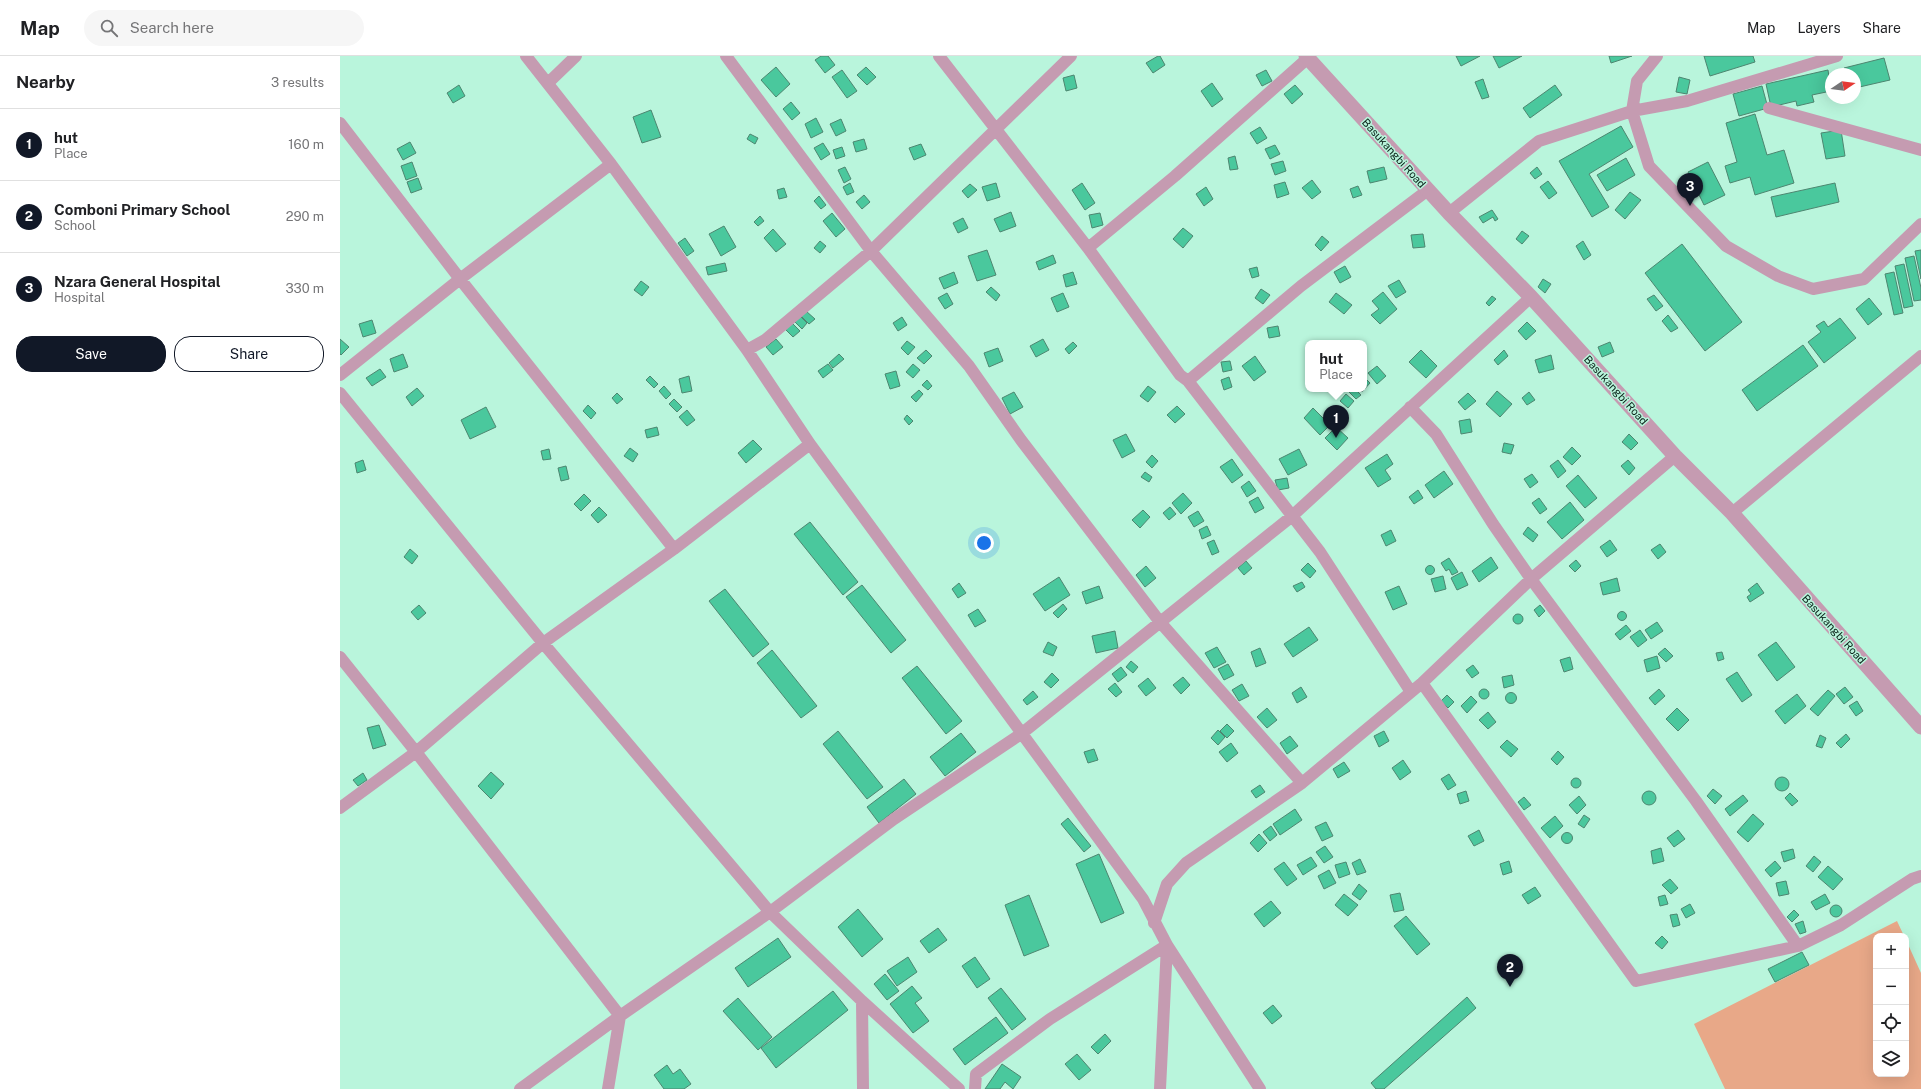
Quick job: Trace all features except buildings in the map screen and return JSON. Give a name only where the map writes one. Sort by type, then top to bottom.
[{"type":"street","points":[[526,56],[611,164],[748,350],[810,444],[1143,899],[1166,945],[1260,1089]]},
{"type":"street","points":[[548,83],[576,56]]},
{"type":"street","points":[[726,56],[871,251],[969,366],[1021,440],[1160,622],[1302,783]]},
{"type":"street","points":[[939,56],[1088,248],[1180,375],[1188,381],[1291,517],[1320,552],[1411,692]]},
{"type":"street","points":[[748,350],[765,340],[871,251],[1071,56]]},
{"type":"street","points":[[1657,56],[1637,81],[1632,111],[1649,166],[1726,246],[1778,276],[1813,288],[1864,279],[1921,224]]},
{"type":"street","points":[[1449,212],[1539,142],[1632,111],[1687,101],[1837,56]]},
{"type":"street","points":[[1088,248],[1175,176],[1307,57]]},
{"type":"street","name":"Basukangbi Road","points":[[1307,57],[1428,190],[1530,296],[1675,456],[1732,513],[1921,727]]},
{"type":"street","points":[[1769,108],[1921,150]]},
{"type":"street","points":[[340,124],[460,279],[674,549]]},
{"type":"street","points":[[340,375],[460,279],[611,164]]},
{"type":"street","points":[[1188,381],[1301,286],[1428,190]]},
{"type":"street","points":[[520,1089],[620,1016],[770,912],[894,819],[1021,734],[1291,517],[1530,296]]},
{"type":"street","points":[[1732,513],[1921,356]]},
{"type":"street","points":[[340,393],[544,643],[770,912],[862,1001],[959,1089]]},
{"type":"street","points":[[1410,407],[1436,434],[1492,524],[1531,579],[1696,801],[1798,946]]},
{"type":"street","points":[[340,808],[416,752],[544,643],[674,549],[810,444]]},
{"type":"street","points":[[1154,923],[1167,884],[1186,863],[1302,783],[1422,683],[1531,579],[1675,456]]},
{"type":"street","points":[[340,657],[416,752],[620,1016],[608,1089]]},
{"type":"street","points":[[1422,683],[1636,981],[1798,946],[1841,925],[1912,879],[1921,876]]},
{"type":"street","points":[[975,1089],[976,1074],[1050,1019],[1166,945]]},
{"type":"street","points":[[1160,1089],[1166,945]]},
{"type":"street","points":[[862,1001],[863,1089]]},
{"type":"shaded area","points":[[1897,921],[1903,933],[1873,933]]},
{"type":"shaded area","points":[[1873,933],[1873,1077],[1909,1077],[1909,947],[1921,973],[1921,1089],[1725,1089],[1694,1024]]},
{"type":"place","name":"Nzara General Hospital","points":[[1690,206]]},
{"type":"place","name":"hut","points":[[1336,438]]},
{"type":"place","name":"Comboni Primary School","points":[[1510,987]]}]
